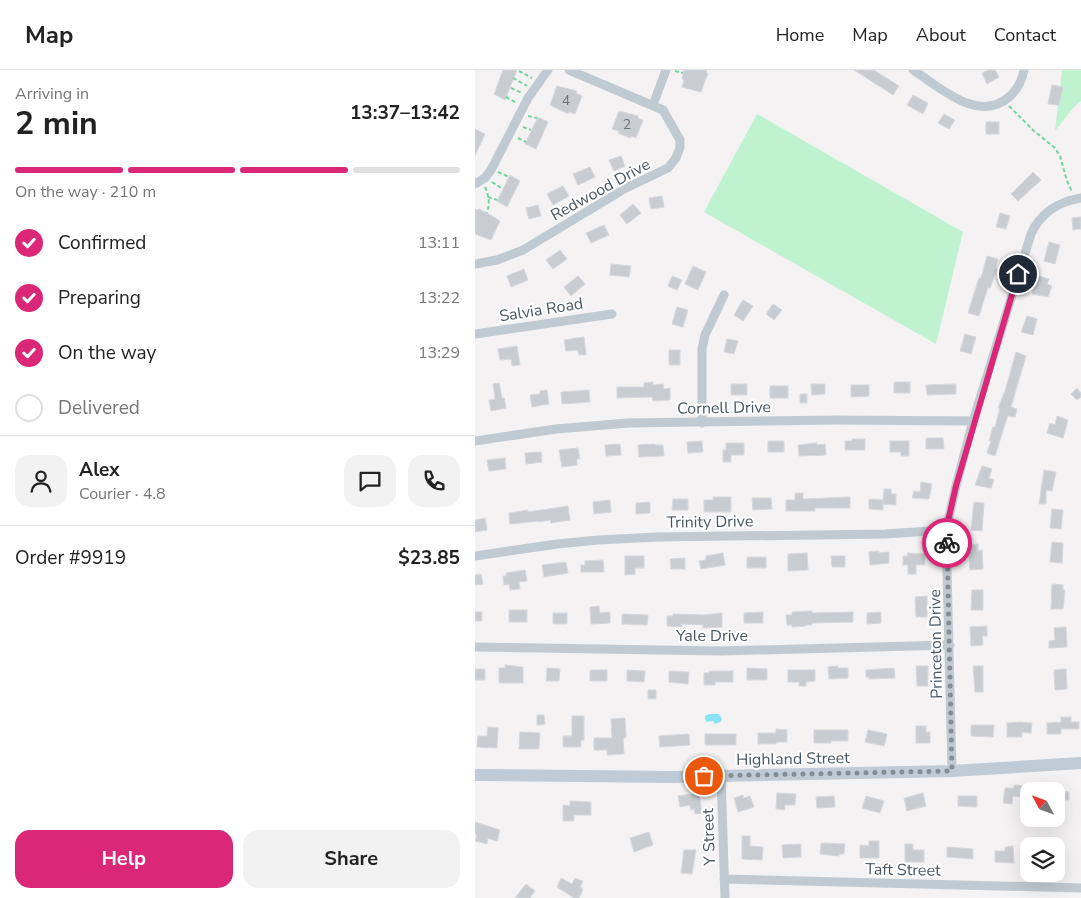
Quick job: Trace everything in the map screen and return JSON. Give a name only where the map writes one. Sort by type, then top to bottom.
[{"type":"street","points":[[479,185],[491,170],[536,86],[548,70]]},
{"type":"street","points":[[569,70],[653,104],[666,70]]},
{"type":"street","points":[[913,70],[972,106],[988,107],[1004,101],[1019,85],[1024,70]]},
{"type":"street","name":"Redwood Drive","points":[[475,264],[497,260],[523,250],[626,188],[671,166],[679,153],[680,140],[665,112],[653,104]]},
{"type":"street","name":"Princeton Drive","points":[[952,771],[946,530],[973,422],[1031,234],[1047,211],[1060,203],[1078,198]]},
{"type":"street","points":[[703,423],[702,349],[705,335],[724,295]]},
{"type":"street","name":"Salvia Road","points":[[475,334],[612,314]]},
{"type":"street","name":"Cornell Drive","points":[[475,441],[575,427],[628,423],[836,420],[973,422]]},
{"type":"street","name":"Trinity Drive","points":[[475,556],[598,540],[658,537],[885,534],[946,530]]},
{"type":"street","name":"Yale Drive","points":[[475,647],[721,651],[950,645]]},
{"type":"street","name":"Highland Street","points":[[475,774],[607,777],[952,771],[1081,763]]},
{"type":"street","name":"Y Street","points":[[721,775],[725,898]]},
{"type":"street","name":"Taft Street","points":[[724,879],[1081,888]]},
{"type":"path","points":[[672,70],[683,73]]},
{"type":"path","points":[[519,71],[536,86]]},
{"type":"path","points":[[513,78],[536,86]]},
{"type":"path","points":[[511,88],[520,92],[526,106],[537,118]]},
{"type":"path","points":[[506,97],[526,106]]},
{"type":"path","points":[[1004,101],[1034,131],[1055,148],[1060,156],[1067,181],[1078,198]]},
{"type":"path","points":[[521,126],[531,130]]},
{"type":"path","points":[[515,138],[526,142]]},
{"type":"path","points":[[499,172],[509,177]]},
{"type":"path","points":[[490,181],[503,188]]},
{"type":"path","points":[[479,185],[488,197],[489,206],[487,213]]},
{"type":"path","points":[[488,197],[497,200]]},
{"type":"green space","points":[[1062,70],[1081,70],[1081,101],[1055,131]]},
{"type":"green space","points":[[757,114],[963,232],[936,344],[704,212]]},
{"type":"water","points":[[719,714],[722,719],[715,724],[713,721],[707,722],[705,716]]},
{"type":"building","points":[[503,70],[517,70],[505,100],[494,94]]},
{"type":"building","points":[[684,70],[707,70],[706,73],[708,73],[701,92],[682,87]]},
{"type":"building","points":[[854,70],[874,70],[899,86],[893,95]]},
{"type":"building","points":[[988,70],[995,70],[999,77],[987,84],[982,73]]},
{"type":"building","points":[[1052,85],[1063,87],[1059,105],[1048,104]]},
{"type":"building","points":[[557,86],[577,91],[576,93],[582,96],[575,114],[569,112],[568,114],[550,105]]},
{"type":"building","points":[[913,95],[928,103],[923,114],[907,105]]},
{"type":"building","points":[[619,111],[638,116],[638,118],[643,120],[636,138],[631,136],[630,138],[612,129]]},
{"type":"building","points":[[944,114],[955,120],[949,129],[938,123]]},
{"type":"building","points":[[538,117],[548,122],[536,149],[525,144]]},
{"type":"building","points":[[986,122],[999,122],[999,134],[986,134]]},
{"type":"building","points":[[475,129],[485,134],[475,156]]},
{"type":"building","points":[[621,156],[625,166],[614,171],[609,160]]},
{"type":"building","points":[[590,167],[595,177],[578,185],[573,174]]},
{"type":"building","points":[[1033,172],[1041,180],[1018,201],[1011,194]]},
{"type":"building","points":[[510,175],[520,181],[507,207],[497,201]]},
{"type":"building","points":[[563,186],[569,196],[553,205],[547,194]]},
{"type":"building","points":[[662,196],[664,207],[651,209],[649,198]]},
{"type":"building","points":[[633,204],[641,213],[627,224],[620,215]]},
{"type":"building","points":[[538,205],[541,216],[529,219],[526,208]]},
{"type":"building","points":[[475,209],[479,209],[500,221],[491,240],[475,234]]},
{"type":"building","points":[[1000,213],[1010,216],[1006,229],[996,227]]},
{"type":"building","points":[[1081,217],[1081,229],[1073,230],[1072,218]]},
{"type":"building","points":[[604,225],[609,235],[591,243],[586,233]]},
{"type":"building","points":[[1049,242],[1060,245],[1055,264],[1044,261]]},
{"type":"building","points":[[560,250],[567,259],[553,269],[546,260]]},
{"type":"building","points":[[987,256],[998,259],[995,269],[997,269],[990,288],[988,287],[979,316],[968,313]]},
{"type":"building","points":[[611,264],[631,266],[629,277],[610,275]]},
{"type":"building","points":[[693,266],[706,272],[698,290],[685,284]]},
{"type":"building","points":[[524,269],[528,280],[511,287],[507,276]]},
{"type":"building","points":[[578,276],[585,284],[571,296],[564,287]]},
{"type":"building","points":[[672,276],[682,280],[677,290],[668,286]]},
{"type":"building","points":[[1039,276],[1049,279],[1047,284],[1052,286],[1048,297],[1032,294]]},
{"type":"building","points":[[743,300],[753,306],[743,321],[734,315]]},
{"type":"building","points":[[773,304],[782,310],[774,320],[766,314]]},
{"type":"building","points":[[677,307],[688,310],[683,327],[672,324]]},
{"type":"building","points":[[1027,316],[1037,319],[1033,335],[1021,332]]},
{"type":"building","points":[[965,334],[976,337],[971,354],[960,351]]},
{"type":"building","points":[[584,337],[586,355],[579,355],[578,350],[566,351],[564,340]]},
{"type":"building","points":[[727,339],[738,341],[734,354],[724,352]]},
{"type":"building","points":[[517,346],[520,365],[512,366],[511,359],[500,360],[498,349]]},
{"type":"building","points":[[669,350],[680,350],[680,365],[669,365]]},
{"type":"building","points":[[1016,352],[1026,356],[1011,407],[1017,409],[1015,417],[1008,416],[995,456],[987,453],[991,441],[989,441],[993,427],[995,427],[1000,408],[998,408]]},
{"type":"building","points":[[653,382],[653,385],[663,384],[664,389],[670,388],[670,400],[653,401],[652,397],[617,398],[617,387],[644,387],[644,383]]},
{"type":"building","points":[[894,382],[910,382],[910,393],[894,393]]},
{"type":"building","points":[[499,383],[506,408],[491,411],[489,400],[495,399],[493,384]]},
{"type":"building","points":[[731,384],[747,384],[747,395],[731,395]]},
{"type":"building","points":[[811,384],[825,384],[825,394],[812,395]]},
{"type":"building","points":[[956,384],[956,394],[927,395],[926,385]]},
{"type":"building","points":[[851,385],[869,385],[869,396],[851,397]]},
{"type":"building","points":[[770,386],[788,386],[788,398],[770,398]]},
{"type":"building","points":[[1077,388],[1081,393],[1081,397],[1077,400],[1071,394]]},
{"type":"building","points":[[547,390],[549,404],[532,407],[530,395],[540,394],[540,391]]},
{"type":"building","points":[[589,390],[590,402],[562,404],[561,392]]},
{"type":"building","points":[[800,394],[807,394],[807,403],[800,403]]},
{"type":"building","points":[[1057,416],[1068,420],[1063,438],[1047,433],[1050,423],[1055,425]]},
{"type":"building","points":[[926,438],[943,438],[944,449],[926,449]]},
{"type":"building","points":[[852,439],[865,439],[865,450],[845,450],[845,441],[852,441]]},
{"type":"building","points":[[702,441],[703,452],[688,453],[687,442]]},
{"type":"building","points":[[768,441],[784,441],[784,452],[768,452]]},
{"type":"building","points":[[890,441],[909,441],[909,456],[901,456],[901,452],[890,452]]},
{"type":"building","points":[[726,443],[744,443],[744,455],[731,455],[731,462],[723,462],[723,450],[726,450]]},
{"type":"building","points":[[817,443],[817,445],[825,444],[826,455],[799,456],[798,445]]},
{"type":"building","points":[[620,444],[621,455],[606,456],[605,445]]},
{"type":"building","points":[[638,445],[663,445],[664,456],[639,457]]},
{"type":"building","points":[[578,448],[580,459],[577,459],[577,465],[562,467],[559,450]]},
{"type":"building","points":[[541,452],[542,462],[526,464],[525,453]]},
{"type":"building","points":[[505,458],[506,469],[489,471],[487,460]]},
{"type":"building","points":[[982,466],[992,469],[989,478],[994,480],[991,488],[975,485]]},
{"type":"building","points":[[1044,470],[1056,472],[1052,491],[1046,490],[1046,504],[1039,504]]},
{"type":"building","points":[[921,482],[932,484],[929,499],[912,498],[914,491],[920,492]]},
{"type":"building","points":[[884,489],[891,489],[891,494],[896,494],[896,505],[883,504]]},
{"type":"building","points":[[795,493],[803,493],[803,499],[850,497],[850,508],[815,508],[815,511],[786,511],[786,500],[795,500]]},
{"type":"building","points":[[713,497],[731,497],[731,512],[704,512],[704,500],[713,500]]},
{"type":"building","points":[[752,498],[771,498],[772,509],[753,510]]},
{"type":"building","points":[[673,499],[688,499],[688,510],[672,510]]},
{"type":"building","points":[[869,499],[883,500],[883,510],[869,509]]},
{"type":"building","points":[[610,500],[611,512],[594,514],[593,502]]},
{"type":"building","points":[[650,502],[650,513],[636,514],[636,503]]},
{"type":"building","points":[[974,502],[984,503],[982,531],[971,530]]},
{"type":"building","points":[[568,506],[570,520],[551,523],[550,520],[510,524],[509,513]]},
{"type":"building","points":[[1052,509],[1063,510],[1061,529],[1050,528]]},
{"type":"building","points":[[485,518],[487,530],[475,532],[475,520]]},
{"type":"building","points":[[1052,542],[1063,543],[1062,563],[1050,562]]},
{"type":"building","points":[[978,544],[978,551],[982,550],[983,569],[970,570],[968,545]]},
{"type":"building","points":[[879,551],[879,553],[889,552],[889,563],[870,565],[869,552]]},
{"type":"building","points":[[723,553],[725,565],[701,569],[699,561],[706,560],[706,556]]},
{"type":"building","points":[[807,553],[808,570],[788,571],[788,554]]},
{"type":"building","points":[[907,553],[925,554],[925,565],[916,565],[916,574],[908,574],[908,565],[903,565],[903,556],[908,556]]},
{"type":"building","points":[[625,556],[644,556],[644,568],[635,568],[635,574],[625,575]]},
{"type":"building","points":[[831,556],[845,556],[845,567],[832,567]]},
{"type":"building","points":[[747,557],[766,557],[766,568],[747,568]]},
{"type":"building","points":[[685,558],[685,569],[671,569],[670,559]]},
{"type":"building","points":[[603,560],[604,572],[581,572],[581,565],[585,565],[585,561]]},
{"type":"building","points":[[566,562],[568,573],[544,577],[542,565]]},
{"type":"building","points":[[525,570],[527,581],[519,582],[520,589],[510,590],[509,584],[504,585],[503,576],[507,576],[506,573]]},
{"type":"building","points":[[481,574],[483,584],[475,585],[475,575]]},
{"type":"building","points":[[1052,584],[1063,585],[1063,590],[1065,590],[1063,609],[1051,609]]},
{"type":"building","points":[[972,590],[983,590],[983,610],[971,610]]},
{"type":"building","points":[[927,596],[927,617],[916,617],[915,597]]},
{"type":"building","points":[[599,606],[600,613],[610,612],[610,623],[591,624],[590,607]]},
{"type":"building","points":[[509,610],[527,610],[527,622],[509,622]]},
{"type":"building","points":[[812,611],[812,613],[853,612],[853,622],[812,623],[812,625],[792,627],[792,625],[787,625],[786,615],[792,615],[792,612]]},
{"type":"building","points":[[475,612],[482,612],[482,621],[475,621]]},
{"type":"building","points":[[763,612],[763,623],[744,623],[744,613]]},
{"type":"building","points":[[881,612],[881,623],[867,624],[867,613]]},
{"type":"building","points":[[553,613],[567,613],[567,624],[553,624]]},
{"type":"building","points":[[722,613],[722,627],[703,628],[703,625],[682,624],[682,627],[667,626],[667,616],[673,616],[673,614],[703,615]]},
{"type":"building","points":[[622,614],[648,615],[647,625],[622,624]]},
{"type":"building","points":[[987,626],[987,636],[982,636],[983,645],[971,646],[970,627]]},
{"type":"building","points":[[1066,627],[1067,647],[1049,648],[1049,641],[1055,640],[1054,628]]},
{"type":"building","points":[[505,665],[523,667],[523,683],[499,683],[499,668],[505,668]]},
{"type":"building","points":[[838,666],[838,668],[848,668],[848,678],[829,679],[828,667]]},
{"type":"building","points":[[916,666],[928,666],[928,686],[917,686]]},
{"type":"building","points":[[973,666],[983,666],[983,692],[975,692]]},
{"type":"building","points":[[547,668],[560,669],[559,681],[546,681]]},
{"type":"building","points":[[747,668],[767,669],[767,680],[747,680]]},
{"type":"building","points":[[894,668],[895,678],[868,679],[870,677],[866,677],[866,670]]},
{"type":"building","points":[[475,669],[485,669],[485,680],[475,680]]},
{"type":"building","points":[[1066,669],[1067,689],[1055,690],[1054,670]]},
{"type":"building","points":[[590,670],[607,670],[607,681],[590,681]]},
{"type":"building","points":[[627,670],[645,671],[644,682],[627,681]]},
{"type":"building","points":[[788,670],[815,670],[815,681],[806,682],[806,686],[799,686],[799,682],[788,682]]},
{"type":"building","points":[[669,671],[689,672],[688,684],[669,682]]},
{"type":"building","points":[[709,671],[733,671],[733,682],[715,682],[715,685],[704,685],[704,673],[709,673]]},
{"type":"building","points":[[648,690],[656,690],[656,699],[648,699]]},
{"type":"building","points":[[537,715],[544,715],[545,724],[537,725]]},
{"type":"building","points":[[572,716],[584,716],[584,740],[581,740],[581,747],[563,747],[563,736],[572,736]]},
{"type":"building","points":[[1061,717],[1071,717],[1071,722],[1079,722],[1079,729],[1061,729],[1061,734],[1047,734],[1047,723],[1061,722]]},
{"type":"building","points":[[625,718],[626,738],[623,738],[624,754],[607,755],[607,750],[594,750],[594,738],[612,738],[611,719]]},
{"type":"building","points":[[1007,723],[1032,723],[1031,733],[1022,732],[1022,737],[1007,737]]},
{"type":"building","points":[[971,725],[994,725],[993,737],[971,736]]},
{"type":"building","points":[[916,726],[926,726],[926,732],[930,732],[930,743],[916,743]]},
{"type":"building","points":[[488,727],[498,728],[497,748],[477,747],[478,736],[487,736]]},
{"type":"building","points":[[776,729],[787,730],[787,742],[758,744],[758,733],[776,733]]},
{"type":"building","points":[[814,730],[848,730],[848,741],[814,743]]},
{"type":"building","points":[[868,730],[887,734],[884,746],[865,742]]},
{"type":"building","points":[[520,732],[540,733],[539,749],[519,749]]},
{"type":"building","points":[[689,734],[690,745],[660,747],[659,736]]},
{"type":"building","points":[[705,734],[736,734],[736,745],[705,745]]},
{"type":"building","points":[[1014,785],[1020,785],[1020,797],[1013,796],[1012,804],[1003,803],[1005,788],[1014,788]]},
{"type":"building","points":[[1065,792],[1069,792],[1069,800],[1065,800]]},
{"type":"building","points":[[699,793],[702,813],[695,814],[694,809],[691,810],[690,805],[680,807],[678,796]]},
{"type":"building","points":[[777,793],[796,794],[795,805],[785,805],[785,810],[776,809]]},
{"type":"building","points":[[923,793],[926,806],[907,811],[904,798]]},
{"type":"building","points":[[743,795],[744,798],[750,796],[754,807],[738,812],[734,798]]},
{"type":"building","points":[[834,796],[835,807],[817,808],[816,797]]},
{"type":"building","points":[[866,796],[884,801],[880,813],[862,808]]},
{"type":"building","points":[[958,796],[977,796],[977,807],[958,806]]},
{"type":"building","points":[[570,801],[591,802],[591,815],[574,815],[574,821],[563,821],[563,805],[570,806]]},
{"type":"building","points":[[475,822],[500,830],[497,841],[488,838],[487,844],[475,841],[477,835],[475,834]]},
{"type":"building","points":[[649,832],[653,845],[634,852],[630,838]]},
{"type":"building","points":[[742,836],[750,836],[750,846],[763,847],[762,860],[742,859]]},
{"type":"building","points":[[869,841],[879,841],[879,858],[860,858],[860,845],[869,846]]},
{"type":"building","points":[[821,843],[845,844],[844,854],[839,854],[839,856],[820,854]]},
{"type":"building","points":[[801,844],[801,857],[783,858],[782,845]]},
{"type":"building","points":[[905,844],[913,844],[913,850],[924,850],[924,862],[905,862]]},
{"type":"building","points":[[1013,846],[1014,863],[995,862],[995,851],[1005,851],[1005,847]]},
{"type":"building","points":[[947,847],[973,849],[973,859],[947,857]]},
{"type":"building","points":[[684,850],[696,850],[692,874],[681,873]]},
{"type":"building","points":[[561,878],[572,884],[575,878],[583,881],[580,887],[583,889],[579,898],[574,898],[557,887]]},
{"type":"building","points":[[526,884],[535,891],[530,898],[515,898]]},
{"type":"way so far","points":[[704,776],[952,771],[947,543]]},
{"type":"route","points":[[947,543],[946,530],[956,486],[973,422],[1018,274]]}]
